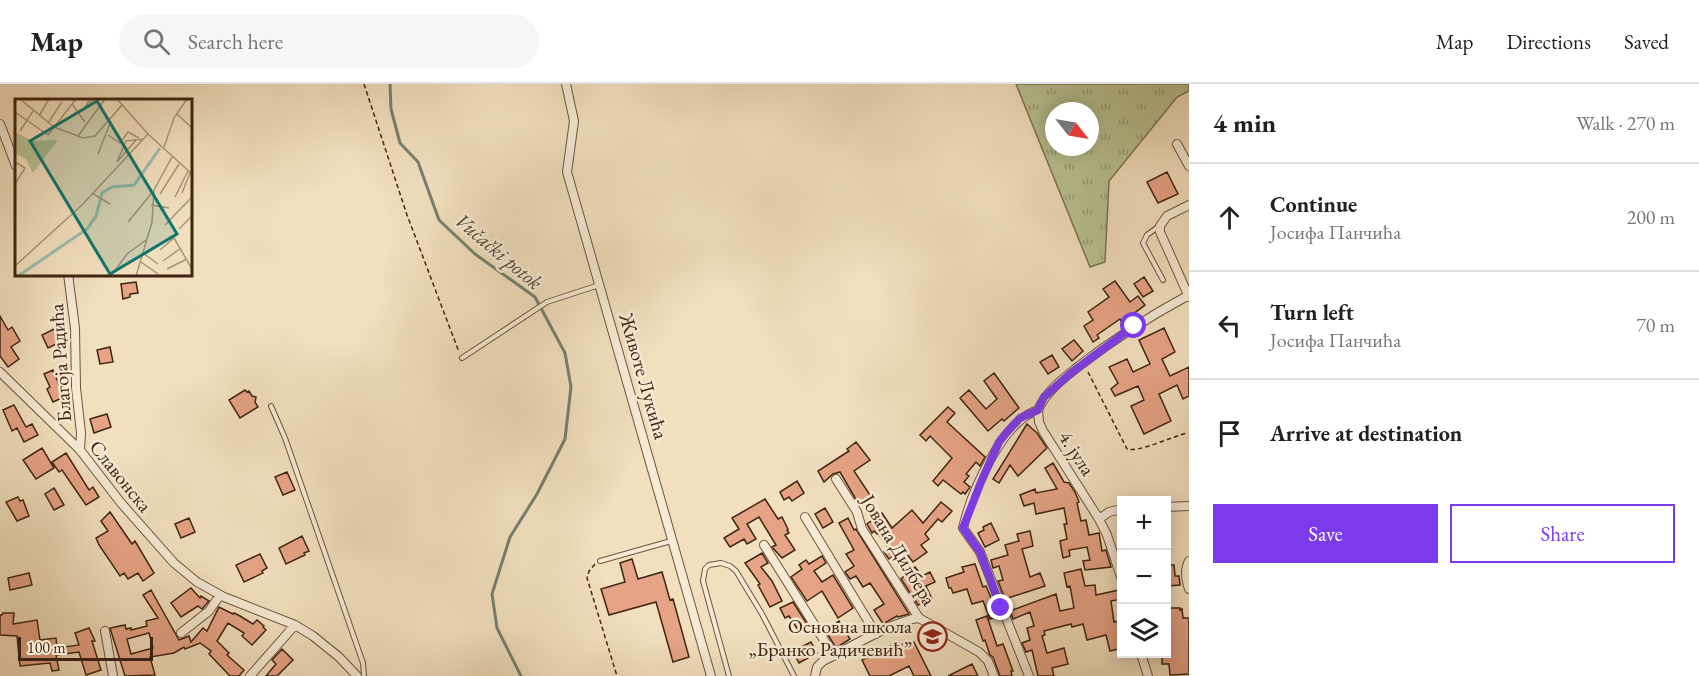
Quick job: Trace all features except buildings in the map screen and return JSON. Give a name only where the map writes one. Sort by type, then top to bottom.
[{"type":"street","name":"Животе Лукића","points":[[566,84],[574,121],[567,172],[711,676]]},
{"type":"street","points":[[0,124],[15,163]]},
{"type":"street","points":[[1177,144],[1189,166]]},
{"type":"street","points":[[1029,676],[980,552],[963,528],[968,511],[999,442],[1020,418],[1038,410],[1044,397],[1083,363],[1124,333],[1189,296],[1160,232],[1160,226],[1167,216],[1189,204]]},
{"type":"street","name":"Благоја Радића","points":[[69,276],[75,328],[80,450]]},
{"type":"street","name":"Славонска","points":[[0,372],[80,450],[121,503],[174,563],[197,582],[220,595],[295,625],[325,644],[357,676]]},
{"type":"street","points":[[0,387],[9,383]]},
{"type":"street","name":"4. јула","points":[[1038,410],[1039,422],[1043,430],[1099,519],[1117,565]]},
{"type":"street","name":"Јована Дилбера","points":[[836,479],[857,512],[862,529],[919,618],[979,652],[988,661],[994,676]]},
{"type":"street","points":[[1171,507],[1189,506]]},
{"type":"street","points":[[1099,519],[1109,512],[1117,510]]},
{"type":"street","points":[[805,517],[876,634]]},
{"type":"street","points":[[764,545],[834,656]]},
{"type":"street","points":[[1189,561],[1186,574],[1189,589]]},
{"type":"street","points":[[181,633],[209,611],[220,595]]},
{"type":"street","points":[[815,676],[819,664],[876,634],[919,618]]},
{"type":"street","points":[[250,676],[295,625]]},
{"type":"street","points":[[105,631],[113,676]]},
{"type":"street","points":[[1142,658],[1148,676]]},
{"type":"lane","points":[[1160,226],[1147,235],[1143,243],[1163,280]]},
{"type":"lane","points":[[462,358],[545,304],[600,285]]},
{"type":"lane","points":[[272,406],[363,663],[364,676]]},
{"type":"lane","points":[[600,561],[673,540]]},
{"type":"lane","points":[[729,676],[703,588],[705,569],[716,563],[730,566],[736,571],[762,614],[794,676]]},
{"type":"path","points":[[364,84],[407,215],[462,358]]},
{"type":"path","points":[[1083,363],[1127,449],[1135,450],[1174,435],[1188,433]]},
{"type":"path","points":[[600,561],[593,565],[587,578],[617,676]]},
{"type":"green space","points":[[1016,84],[1189,84],[1189,91],[1177,97],[1109,181],[1105,262],[1090,267],[1045,156],[1099,156],[1099,102],[1045,102],[1045,156]]},
{"type":"waterway","name":"Vučački potok","points":[[390,84],[391,109],[400,143],[418,162],[439,220],[475,254],[535,297],[565,353],[571,387],[565,439],[537,494],[510,537],[492,594],[497,628],[521,676]]},
{"type":"place","name":"Основна школа „Бранко Радичевић”","points":[[933,637]]},
{"type":"route","points":[[1001,608],[980,552],[963,528],[968,511],[999,442],[1020,418],[1038,410],[1044,397],[1057,384],[1134,326]]}]
